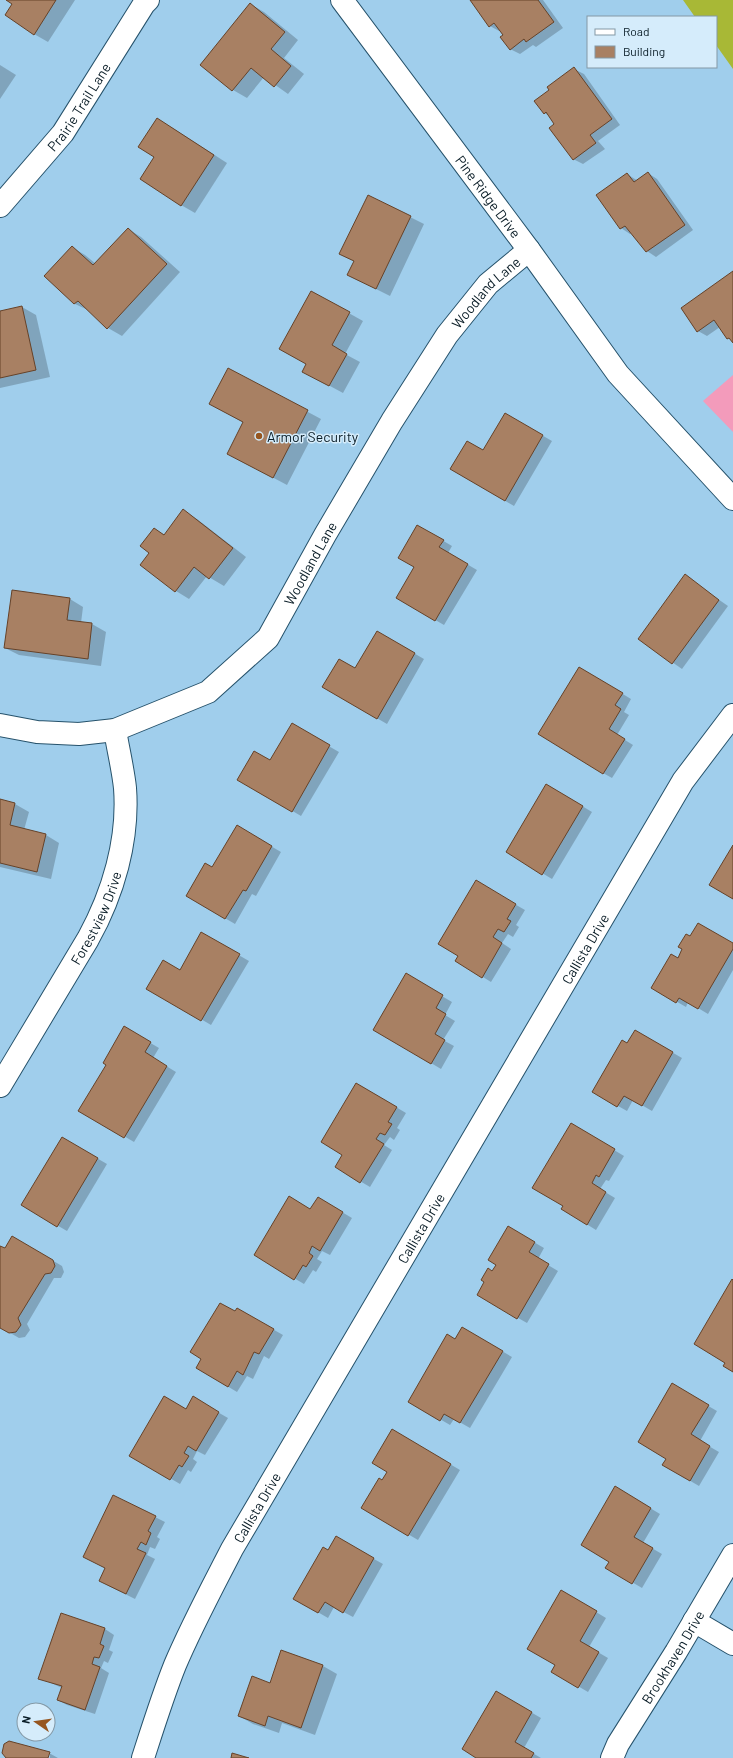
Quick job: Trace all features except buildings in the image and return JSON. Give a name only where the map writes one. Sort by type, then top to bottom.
[{"type":"street","name":"Prairie Trail Lane","points":[[0,206],[63,133],[144,4],[148,0]]},
{"type":"street","name":"Pine Ridge Drive","points":[[342,0],[529,250],[618,374],[733,499]]},
{"type":"street","name":"Woodland Lane","points":[[0,725],[37,732],[79,734],[115,730],[208,692],[268,638],[324,536],[384,434],[447,335],[488,284],[529,250]]},
{"type":"street","name":"Callista Drive","points":[[143,1758],[161,1701],[175,1666],[197,1616],[232,1549],[683,781],[733,716]]},
{"type":"street","name":"Forestview Drive","points":[[0,1086],[88,939],[101,915],[109,892],[118,864],[124,822],[125,789],[115,730]]},
{"type":"street","name":"Brookhaven Drive","points":[[612,1758],[618,1744],[733,1555]]},
{"type":"street","points":[[694,1621],[733,1644]]},
{"type":"shaded area","points":[[683,0],[733,0],[733,69],[717,46],[717,16],[694,16]]},
{"type":"shaded area","points":[[733,375],[733,432],[703,401]]},
{"type":"place","name":"Armor Security","points":[[259,436]]}]
